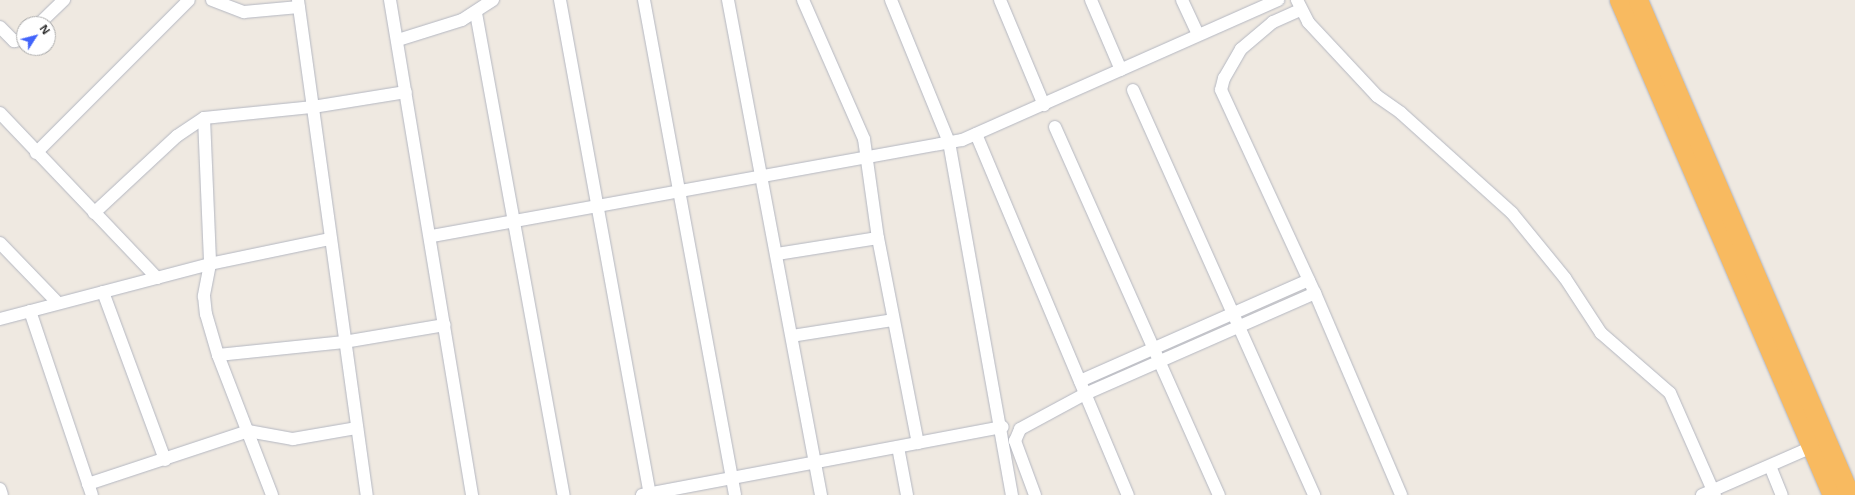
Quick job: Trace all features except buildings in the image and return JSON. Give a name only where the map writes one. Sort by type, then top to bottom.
[{"type":"highway","points":[[1618,0],[1832,495]]},
{"type":"highway","points":[[1638,0],[1850,495]]},
{"type":"street","points":[[47,16],[64,0]]},
{"type":"street","points":[[36,153],[189,0]]},
{"type":"street","points":[[212,0],[244,12],[299,3],[366,495]]},
{"type":"street","points":[[390,0],[432,236],[472,495]]},
{"type":"street","points":[[398,40],[443,28],[476,13],[493,0]]},
{"type":"street","points":[[560,0],[598,208],[647,494],[1003,427]]},
{"type":"street","points":[[644,0],[735,495]]},
{"type":"street","points":[[728,0],[763,176],[821,495]]},
{"type":"street","points":[[803,0],[857,121],[866,157],[878,238],[918,443]]},
{"type":"street","points":[[891,0],[949,142],[1003,427],[1012,495]]},
{"type":"street","points":[[1000,0],[1044,105]]},
{"type":"street","points":[[1091,0],[1121,70]]},
{"type":"street","points":[[1182,0],[1198,35]]},
{"type":"street","points":[[432,236],[598,208],[949,142],[976,134],[1044,105],[1276,0]]},
{"type":"street","points":[[1401,495],[1315,293],[1221,90],[1224,78],[1241,49],[1273,22],[1299,5],[1377,96],[1401,113],[1512,214],[1565,278],[1601,333],[1670,393],[1710,493],[1812,447]]},
{"type":"street","points":[[476,13],[564,495]]},
{"type":"street","points":[[1,30],[14,41],[16,41]]},
{"type":"street","points":[[1132,90],[1314,495]]},
{"type":"street","points":[[94,213],[177,136],[204,118],[313,107],[406,92]]},
{"type":"street","points":[[0,113],[36,153],[157,278]]},
{"type":"street","points":[[204,118],[210,264],[204,296],[218,355],[272,495]]},
{"type":"street","points":[[1055,127],[1219,495]]},
{"type":"street","points":[[976,134],[1128,495]]},
{"type":"street","points":[[777,254],[878,238]]},
{"type":"street","points":[[0,319],[57,302],[103,292],[210,264],[330,239]]},
{"type":"street","points":[[0,243],[57,302]]},
{"type":"street","points":[[1080,381],[1309,280]]},
{"type":"street","points":[[103,292],[165,460]]},
{"type":"street","points":[[1035,495],[1018,454],[1017,435],[1036,419],[1085,394],[1315,293]]},
{"type":"street","points":[[30,310],[89,492],[165,460],[248,431],[293,439],[357,428]]},
{"type":"street","points":[[792,336],[894,320]]},
{"type":"street","points":[[218,355],[344,342],[445,325]]},
{"type":"street","points":[[898,447],[907,495]]},
{"type":"street","points":[[1770,466],[1782,495]]},
{"type":"street","points":[[0,489],[2,495]]}]
